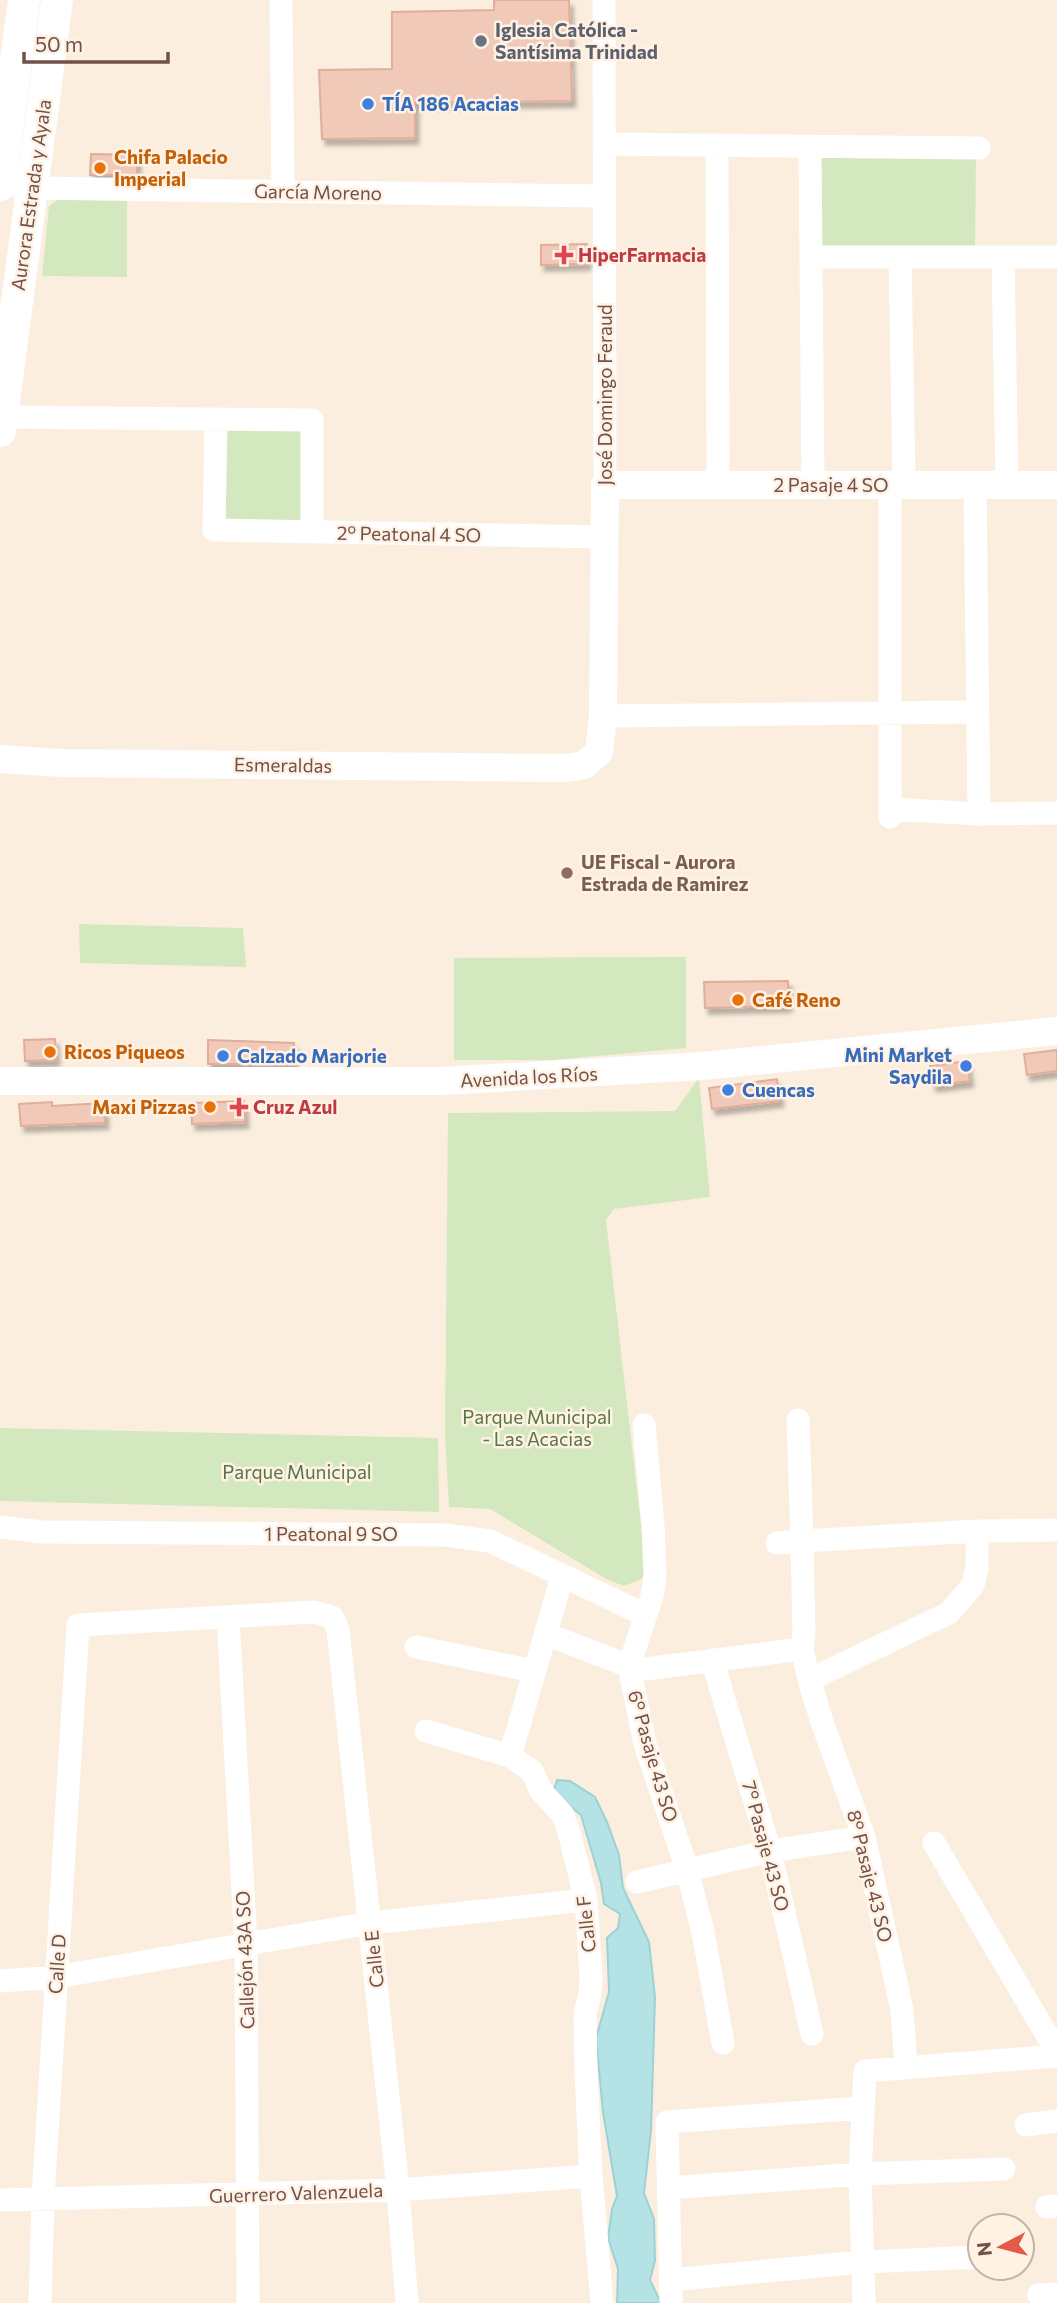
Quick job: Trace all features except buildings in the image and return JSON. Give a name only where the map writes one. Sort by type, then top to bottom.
[{"type":"main road","points":[[0,50],[6,0]]},
{"type":"main road","name":"Aurora Estrada y Ayala","points":[[0,184],[24,0]]},
{"type":"main road","name":"Aurora Estrada y Ayala","points":[[1,424],[6,341],[27,227],[57,0]]},
{"type":"main road","points":[[0,167],[9,170],[24,167],[37,149]]},
{"type":"main road","points":[[0,200],[16,204],[27,227]]},
{"type":"street","points":[[281,0],[283,191]]},
{"type":"street","name":"José Domingo Feraud","points":[[566,768],[584,765],[599,752],[603,716],[604,0]]},
{"type":"street","points":[[604,144],[979,148]]},
{"type":"street","points":[[717,145],[718,485]]},
{"type":"street","points":[[810,146],[813,485]]},
{"type":"street","name":"García Moreno","points":[[0,184],[32,188],[604,196]]},
{"type":"street","points":[[811,257],[1057,257]]},
{"type":"street","points":[[900,257],[890,813],[1057,813]]},
{"type":"street","points":[[1003,257],[1007,485]]},
{"type":"street","name":"2º Peatonal 4 SO","points":[[216,420],[214,530],[604,537]]},
{"type":"street","points":[[1,424],[312,420],[312,532]]},
{"type":"street","name":"2 Pasaje 4 SO","points":[[605,485],[1057,485]]},
{"type":"street","points":[[975,485],[979,814]]},
{"type":"street","points":[[603,716],[976,712]]},
{"type":"street","name":"Esmeraldas","points":[[0,759],[61,763],[566,768]]},
{"type":"street","name":"Avenida los Ríos","points":[[0,1081],[443,1082],[702,1066],[1057,1031]]},
{"type":"street","name":"8° Pasaje 43 SO","points":[[798,1420],[803,1541],[802,1648],[809,1680],[864,1837],[902,2010],[906,2067]]},
{"type":"street","name":"6° Pasaje 43 SO","points":[[644,1425],[655,1576],[652,1596],[629,1666],[645,1744],[687,1869],[703,1932],[723,2043]]},
{"type":"street","name":"1 Peatonal 9 SO","points":[[0,1527],[42,1532],[446,1535],[491,1542],[645,1615]]},
{"type":"street","points":[[777,1544],[977,1531],[1057,1530]]},
{"type":"street","points":[[809,1680],[949,1613],[973,1585],[977,1569],[977,1531]]},
{"type":"street","points":[[426,1731],[510,1756],[562,1577]]},
{"type":"street","name":"Calle E","points":[[228,1617],[314,1612],[332,1617],[338,1630],[398,2190],[407,2303]]},
{"type":"street","name":"Calle D","points":[[40,2303],[43,2199],[78,1625],[228,1617]]},
{"type":"street","name":"Callejón 43A SO","points":[[228,1617],[246,1945],[248,2303]]},
{"type":"street","points":[[546,1634],[645,1670],[802,1648]]},
{"type":"street","points":[[416,1647],[534,1671]]},
{"type":"street","name":"7° Pasaje 43 SO","points":[[712,1660],[770,1851],[812,2034]]},
{"type":"street","name":"Calle F","points":[[510,1756],[532,1771],[541,1791],[563,1815],[586,1900],[591,1976],[585,2025],[591,2176],[602,2303]]},
{"type":"street","points":[[637,1882],[770,1851],[864,1837]]},
{"type":"street","points":[[864,2303],[860,2174],[865,2071],[1057,2054],[934,1843]]},
{"type":"street","points":[[0,1982],[56,1977],[370,1923],[586,1900]]},
{"type":"street","points":[[671,2303],[667,2122],[862,2108]]},
{"type":"street","points":[[1026,2125],[1057,2121]]},
{"type":"street","points":[[668,2188],[860,2174],[1004,2169]]},
{"type":"street","name":"Guerrero Valenzuela","points":[[0,2200],[398,2190],[591,2176]]},
{"type":"street","points":[[670,2280],[863,2262],[966,2258]]},
{"type":"green space","points":[[814,150],[976,152],[975,253],[816,253]]},
{"type":"green space","points":[[60,198],[127,199],[127,277],[42,276],[49,206]]},
{"type":"green space","points":[[223,427],[306,427],[306,525],[223,525]]},
{"type":"green space","points":[[79,924],[243,928],[246,967],[80,963]]},
{"type":"green space","points":[[686,957],[686,1048],[553,1060],[454,1060],[454,958]]},
{"type":"green space","name":"Parque Municipal - Las Acacias","points":[[699,1078],[710,1197],[614,1209],[606,1220],[646,1569],[642,1579],[624,1586],[608,1580],[490,1509],[449,1507],[445,1434],[448,1113],[675,1111]]},
{"type":"green space","name":"Parque Municipal","points":[[0,1428],[438,1438],[439,1512],[0,1501]]},
{"type":"water","points":[[557,1780],[570,1781],[595,1797],[619,1855],[623,1888],[649,1942],[655,1997],[651,2130],[644,2193],[654,2219],[655,2261],[650,2280],[661,2303],[617,2303],[618,2269],[608,2238],[612,2209],[617,2196],[603,2112],[596,2038],[609,1992],[607,1938],[618,1928],[620,1914],[604,1904],[601,1883],[581,1815],[553,1793]]},
{"type":"place","name":"Iglesia Católica - Santísima Trinidad","points":[[481,41]]},
{"type":"place","name":"TÍA 186 Acacias","points":[[368,104]]},
{"type":"place","name":"Chifa Palacio Imperial","points":[[100,168]]},
{"type":"place","name":"HiperFarmacia","points":[[564,255]]},
{"type":"place","name":"UE Fiscal - Aurora Estrada de Ramirez","points":[[567,873]]},
{"type":"place","name":"Café Reno","points":[[738,1000]]},
{"type":"place","name":"Ricos Piqueos","points":[[50,1052]]},
{"type":"place","name":"Calzado Marjorie","points":[[223,1056]]},
{"type":"place","name":"Mini Market Saydila","points":[[966,1066]]},
{"type":"place","name":"Cuencas","points":[[728,1090]]},
{"type":"place","name":"Maxi Pizzas","points":[[210,1107]]},
{"type":"place","name":"Cruz Azul","points":[[239,1107]]}]
